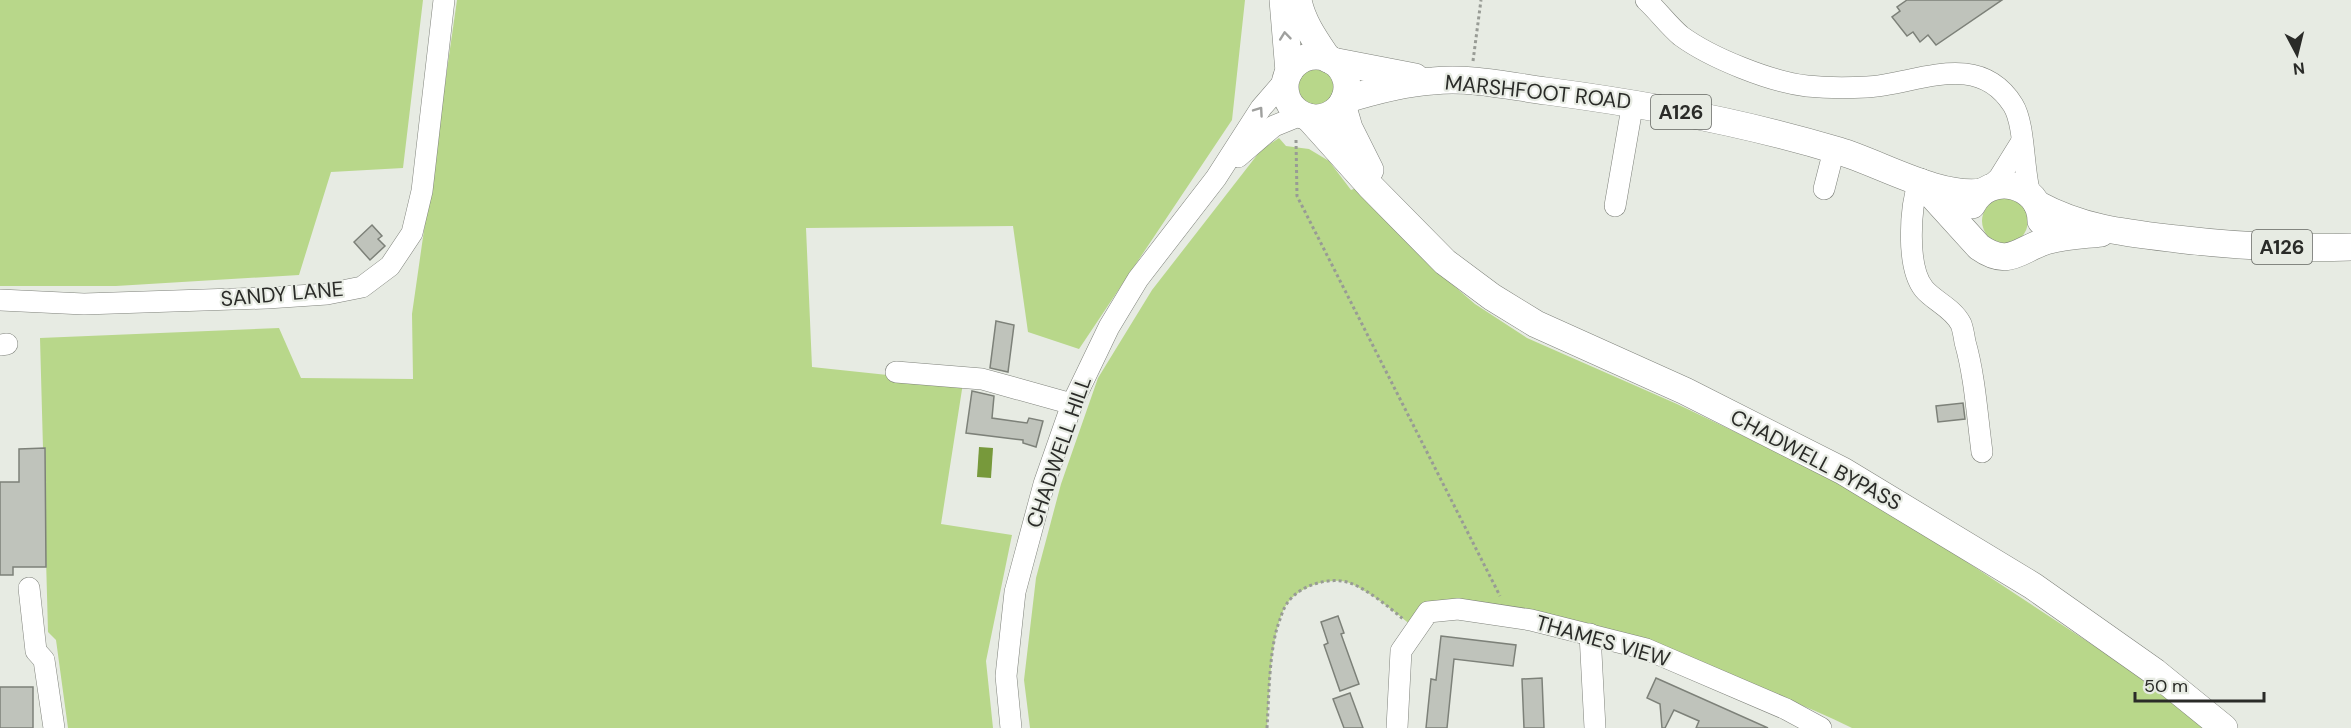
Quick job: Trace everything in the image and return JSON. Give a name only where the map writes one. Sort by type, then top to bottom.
[{"type":"main road","points":[[1283,0],[1286,97],[1294,110],[1299,127],[1334,112],[1343,101],[1346,92],[1342,71],[1330,60],[1310,32],[1298,0]]},
{"type":"main road","points":[[1287,75],[1298,62],[1307,58],[1319,57],[1330,60]]},
{"type":"main road","name":"MARSHFOOT ROAD","points":[[1330,60],[1434,80],[1484,82],[1633,102],[1730,121],[1833,157],[1887,168],[1919,182],[1957,193],[1984,190],[2007,184],[2022,188],[2034,199],[2077,223],[2114,232],[2214,243],[2313,248],[2351,247]]},
{"type":"main road","name":"MARSHFOOT ROAD","points":[[1343,101],[1383,88],[1434,80]]},
{"type":"main road","name":"CHADWELL BYPASS","points":[[1343,101],[1349,128],[1363,159],[1397,214]]},
{"type":"main road","name":"CHADWELL BYPASS","points":[[1299,127],[1397,214],[1445,262],[1492,297],[1536,324],[1685,392],[1843,471],[2033,586],[2155,672],[2224,728]]},
{"type":"main road","name":"MARSHFOOT ROAD","points":[[1919,182],[1979,247],[1989,254],[2000,257],[2011,257],[2030,247],[2066,237],[2114,232]]},
{"type":"main road","points":[[1979,247],[1973,240],[1968,223],[1973,203],[1984,190]]},
{"type":"main road","points":[[2030,247],[2038,237],[2041,226],[2041,215],[2034,199]]},
{"type":"street","name":"SANDY LANE","points":[[0,300],[84,304],[267,298],[327,294],[362,287],[390,266],[412,233],[423,191],[444,0]]},
{"type":"street","points":[[1647,0],[1681,36],[1742,69],[1806,86],[1868,87],[1950,72],[1985,79],[1996,86],[2014,107],[2022,141],[2025,178],[2034,199]]},
{"type":"street","name":"CHADWELL HILL","points":[[1011,728],[1006,676],[1016,592],[1044,484],[1072,404],[1109,327],[1138,279],[1216,178],[1261,108],[1287,75]]},
{"type":"street","points":[[1615,206],[1633,102]]},
{"type":"street","name":"CHADWELL HILL","points":[[1216,178],[1274,126],[1299,127]]},
{"type":"street","points":[[1984,190],[1999,178],[2022,141]]},
{"type":"street","points":[[1828,190],[1833,157]]},
{"type":"street","points":[[1919,182],[1913,198],[1912,219],[1916,272],[1926,292],[1942,302],[1960,324],[1970,358],[1982,452]]},
{"type":"street","points":[[897,372],[982,379],[1072,404]]},
{"type":"street","points":[[29,588],[36,651],[44,660],[54,728]]},
{"type":"street","name":"THAMES VIEW","points":[[1416,629],[1428,612],[1458,609],[1510,616],[1590,634],[1646,649],[1786,709],[1821,728]]},
{"type":"street","points":[[1397,728],[1401,651],[1416,629]]},
{"type":"street","points":[[1590,634],[1595,728]]},
{"type":"path","points":[[1474,54],[1481,0]]},
{"type":"path","points":[[1299,127],[1297,196],[1510,616]]},
{"type":"path","points":[[1267,728],[1269,684],[1277,628],[1288,602],[1307,586],[1333,580],[1350,583],[1386,605],[1416,629]]},
{"type":"shaded area","points":[[0,0],[423,0],[403,168],[331,172],[299,275],[116,286],[0,286]]},
{"type":"shaded area","points":[[457,0],[1245,0],[1232,120],[1079,349],[1028,332],[1013,226],[806,228],[812,367],[963,383],[941,524],[1012,535],[986,661],[993,728],[68,728],[56,640],[48,632],[40,338],[279,328],[301,378],[413,379],[412,314]]},
{"type":"shaded area","points":[[1316,69],[1328,75],[1334,87],[1328,99],[1316,105],[1304,99],[1298,87],[1304,75]]},
{"type":"shaded area","points":[[1279,138],[1286,146],[1309,149],[1329,161],[1351,190],[1361,186],[1432,267],[1475,304],[1527,338],[1677,404],[1837,481],[1932,539],[2146,680],[2204,728],[1852,728],[1757,688],[1708,672],[1458,609],[1416,629],[1361,588],[1348,582],[1336,581],[1320,583],[1303,590],[1289,601],[1283,612],[1274,643],[1267,728],[1030,728],[1024,680],[1036,578],[1061,484],[1098,378],[1152,290],[1261,150]]},
{"type":"shaded area","points":[[2005,198],[2021,205],[2028,221],[2021,237],[2005,244],[1989,237],[1982,221],[1989,205]]},
{"type":"shaded area","points":[[979,447],[993,448],[991,478],[977,477]]},
{"type":"building","points":[[1907,0],[2002,0],[1936,45],[1928,35],[1920,42],[1913,32],[1907,36],[1892,17],[1900,11],[1897,7]]},
{"type":"building","points":[[372,225],[382,236],[378,239],[385,246],[370,260],[354,242]]},
{"type":"building","points":[[996,321],[1014,325],[1008,372],[990,368]]},
{"type":"building","points":[[972,391],[994,396],[992,418],[1027,423],[1029,418],[1043,421],[1036,447],[1023,443],[1023,440],[966,433]]},
{"type":"building","points":[[1963,403],[1965,419],[1938,422],[1936,406]]},
{"type":"building","points":[[45,448],[46,567],[13,567],[13,575],[0,575],[0,482],[19,482],[19,449]]},
{"type":"building","points":[[1338,616],[1344,633],[1341,634],[1359,684],[1340,691],[1324,645],[1328,643],[1321,622]]},
{"type":"building","points":[[1441,636],[1516,645],[1513,666],[1454,659],[1447,728],[1426,728],[1431,679],[1436,680]]},
{"type":"building","points":[[1542,678],[1544,728],[1524,728],[1522,679]]},
{"type":"building","points":[[1656,678],[1768,728],[1696,728],[1699,721],[1674,710],[1665,728],[1662,728],[1660,704],[1647,698]]},
{"type":"building","points":[[0,687],[33,687],[33,728],[0,728]]},
{"type":"building","points":[[1350,693],[1363,728],[1344,728],[1333,699]]}]
